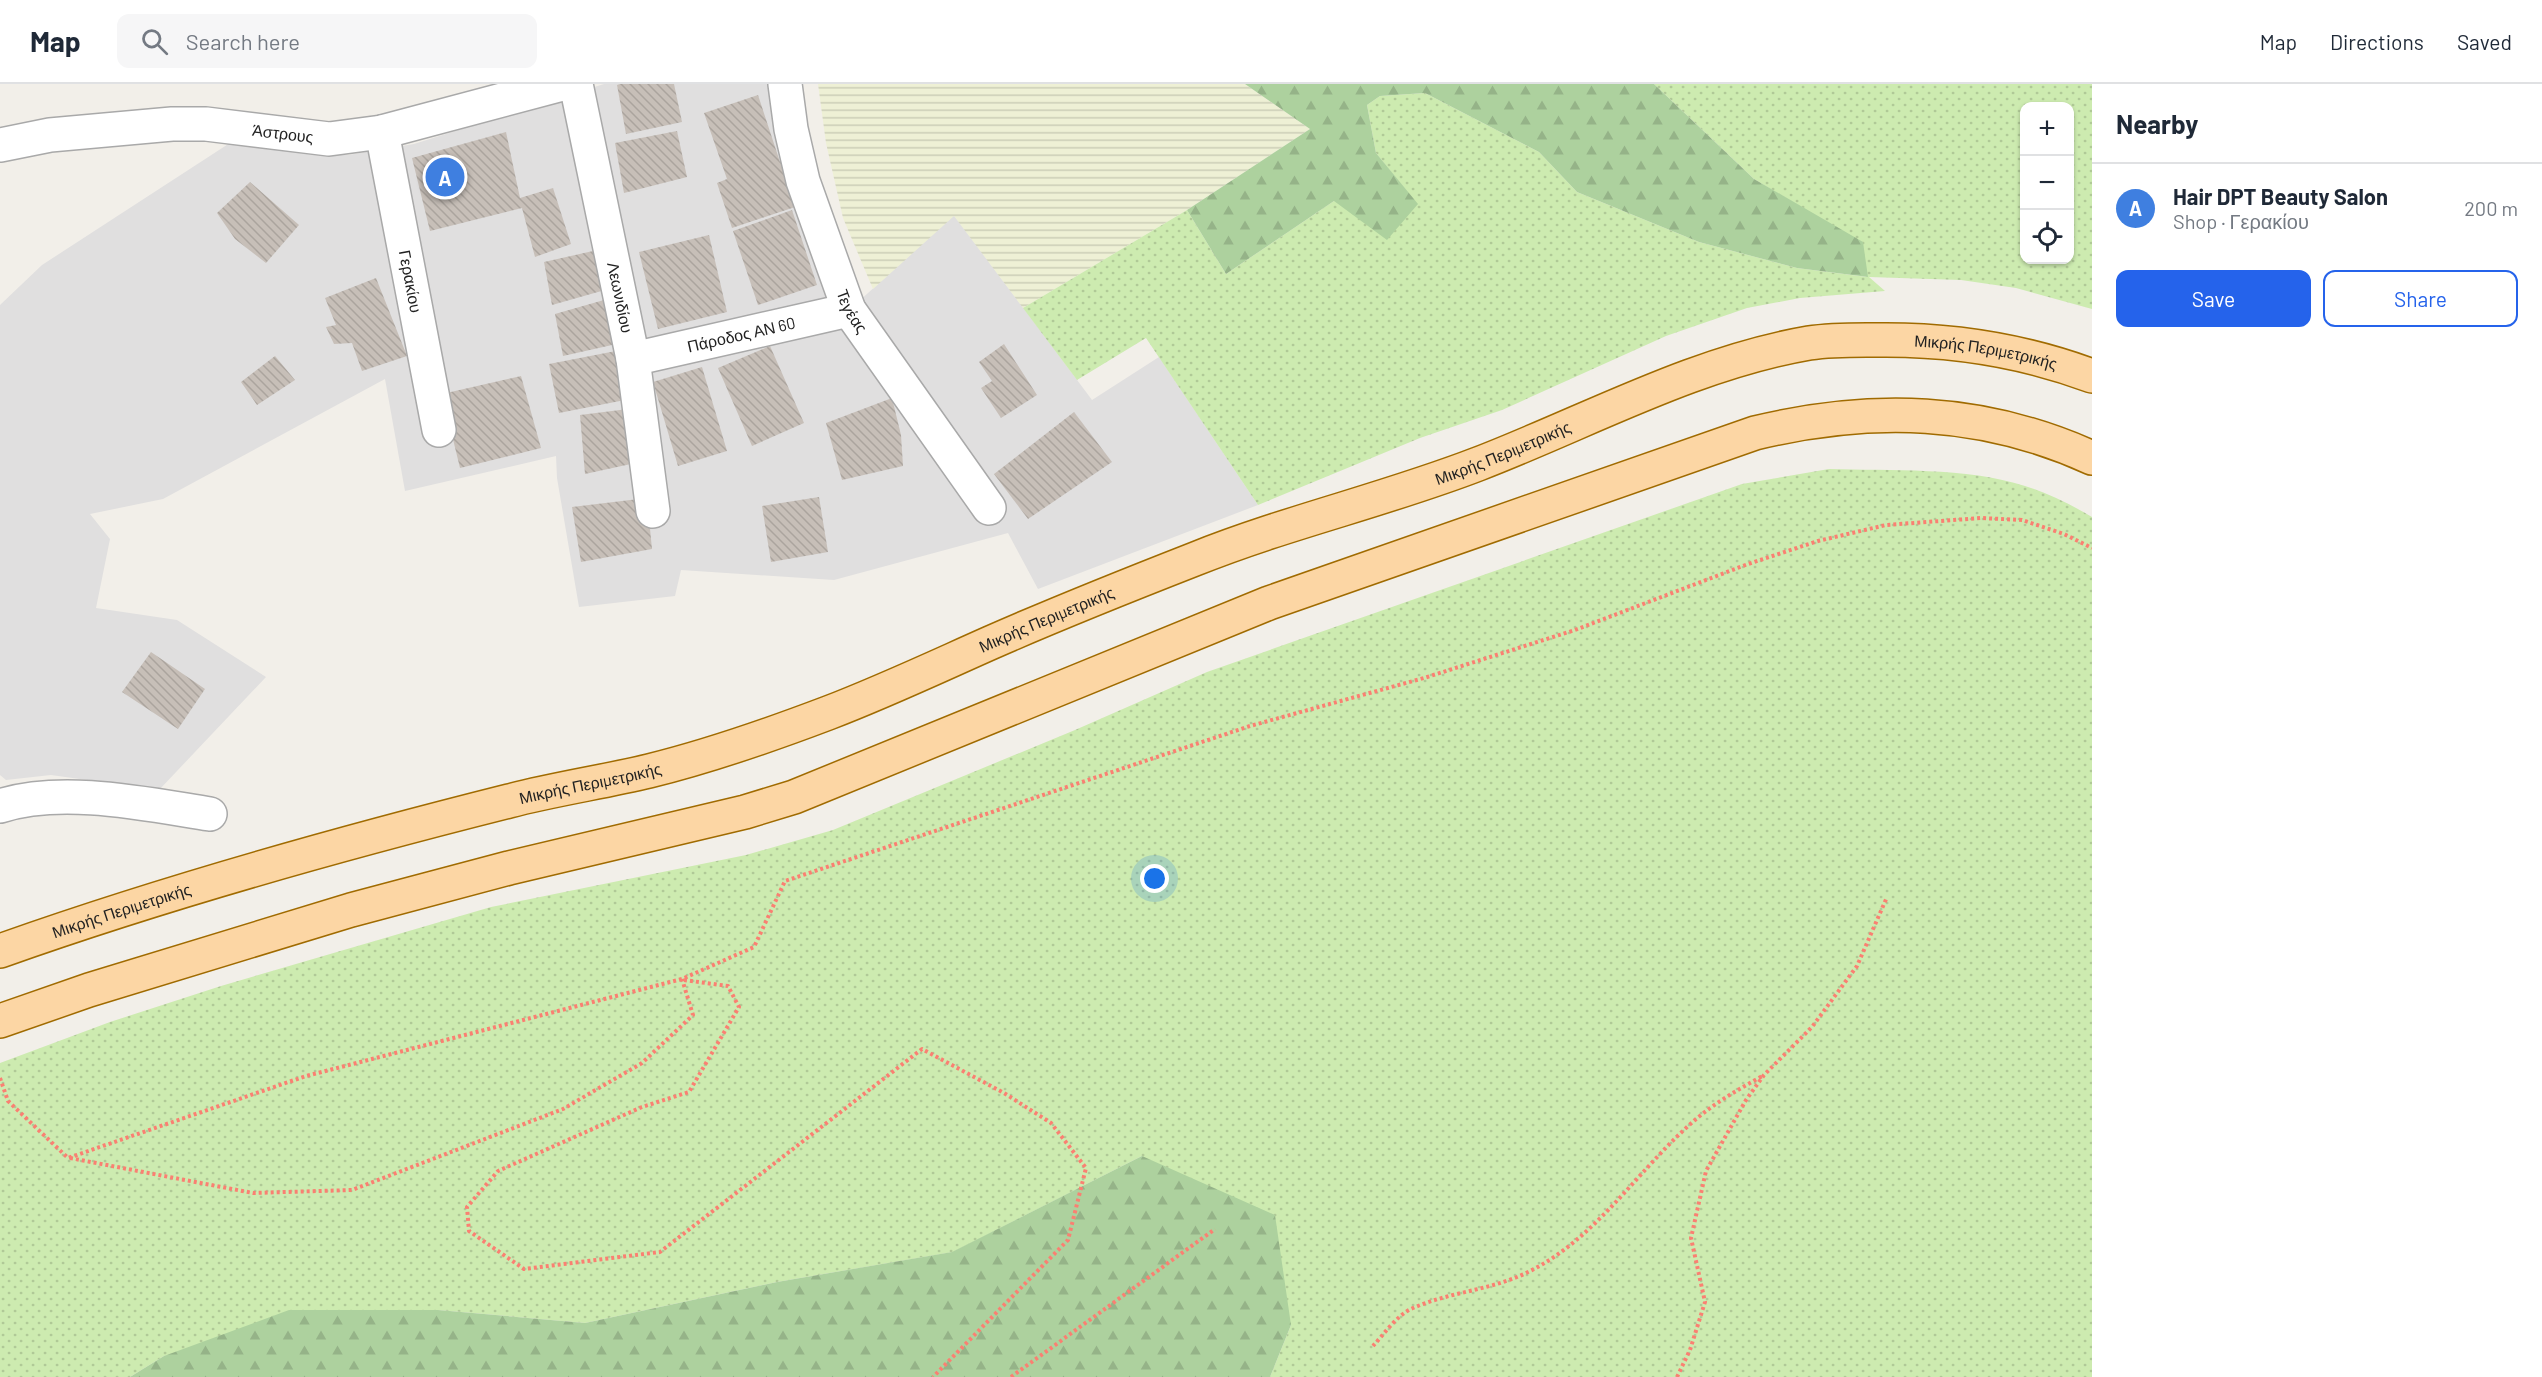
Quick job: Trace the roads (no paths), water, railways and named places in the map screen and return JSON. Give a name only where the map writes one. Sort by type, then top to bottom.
[{"type":"main road","name":"Μικρής Περιμετρικής","points":[[0,951],[204,885],[517,799],[653,770],[758,738],[873,694],[1047,618],[1202,556],[1446,476],[1519,448],[1670,383],[1734,360],[1824,341],[1917,340],[1975,345],[2061,364],[2092,376]]},
{"type":"main road","points":[[0,1021],[110,983],[351,910],[508,867],[745,812],[794,796],[1269,603],[1755,433],[1788,425],[1857,416],[1896,415],[1966,419],[2028,432],[2092,458]]},
{"type":"street","name":"Άστρους","points":[[0,145],[50,135],[172,124],[206,124],[329,139],[382,132],[562,84]]},
{"type":"street","name":"Λεωνιδίου","points":[[576,84],[633,359],[653,511]]},
{"type":"street","name":"Τεγέας","points":[[785,84],[804,181],[849,310],[989,508]]},
{"type":"street","name":"Γερακίου","points":[[382,132],[439,430]]},
{"type":"street","name":"Πάροδος ΑΝ 60","points":[[633,359],[849,310]]},
{"type":"street","points":[[0,806],[35,800],[83,798],[210,814]]},
{"type":"place","name":"Hair DPT Beauty Salon","points":[[445,177]]}]
